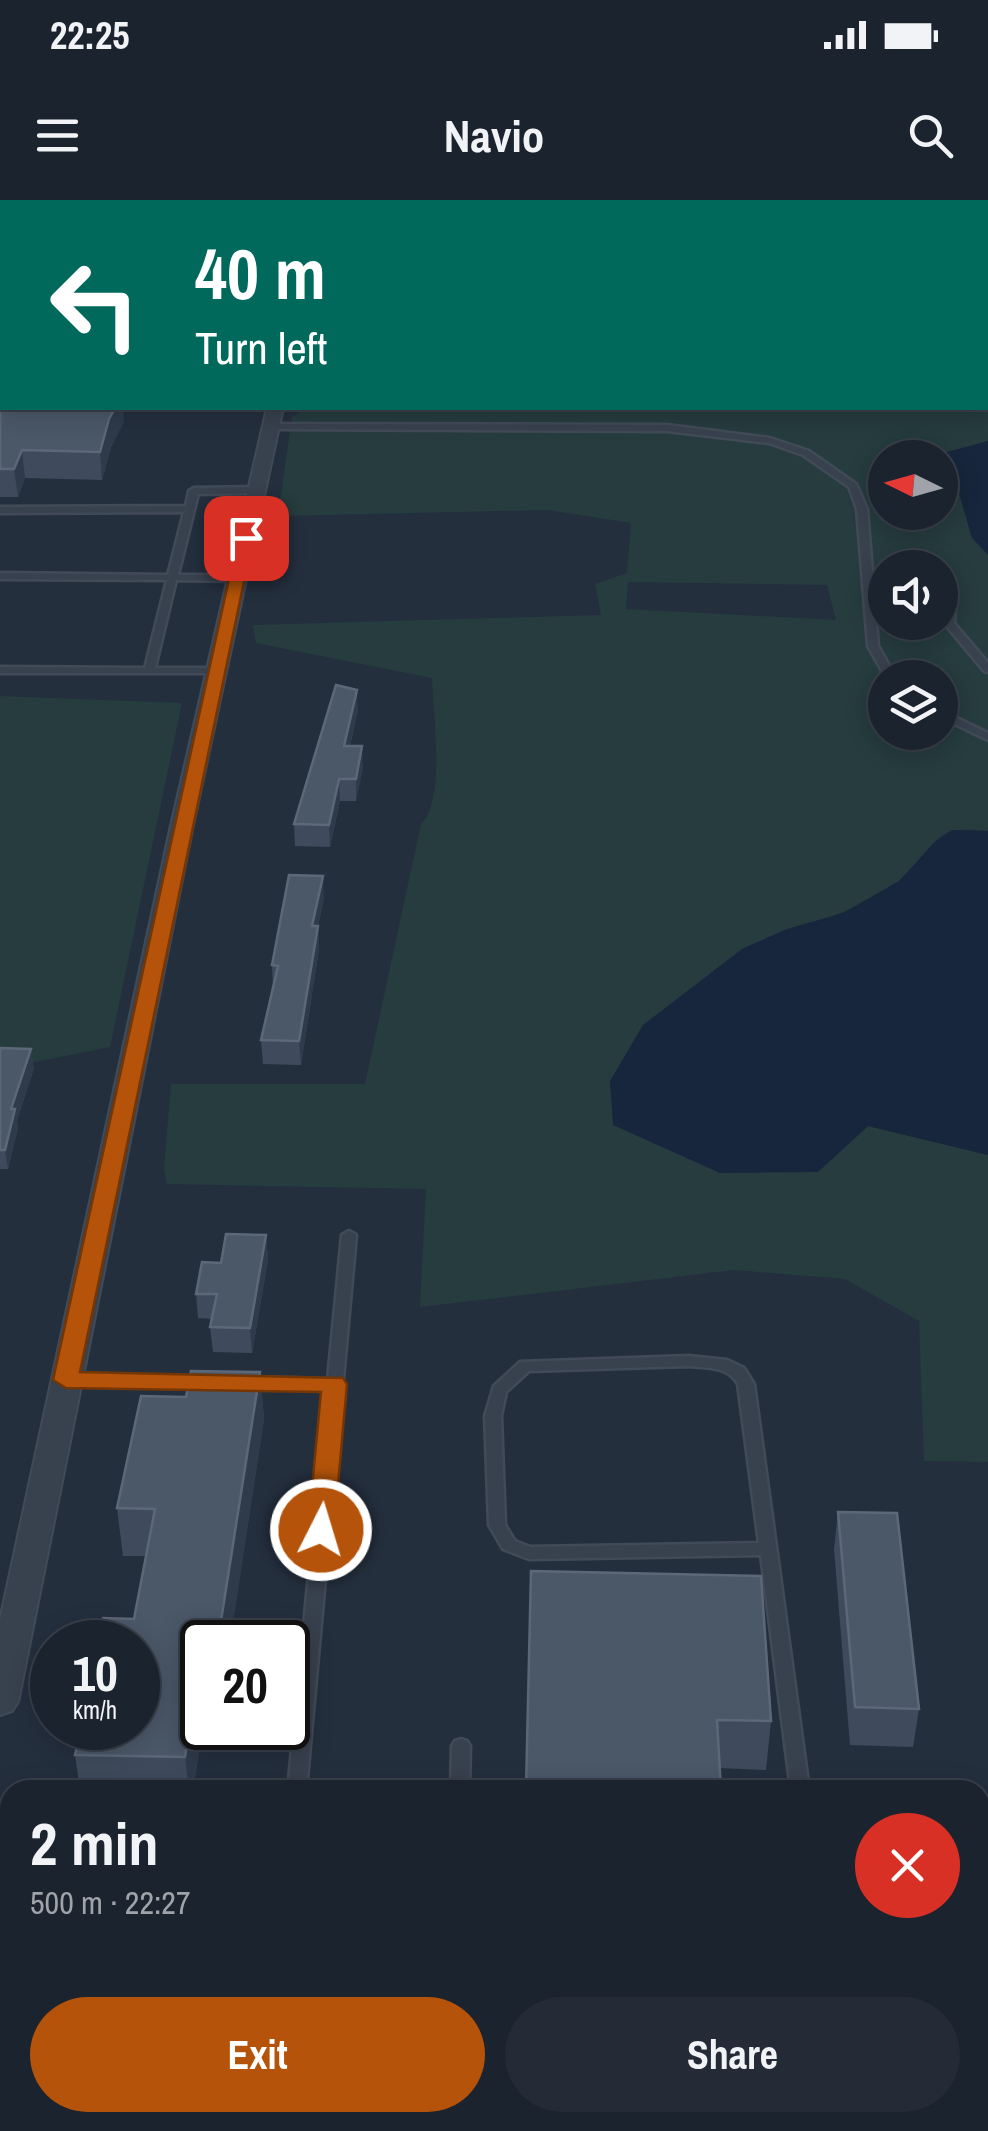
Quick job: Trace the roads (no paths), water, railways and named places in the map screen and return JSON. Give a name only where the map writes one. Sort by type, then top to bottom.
[{"type":"street","points":[[0,1702],[181,830],[273,417]]},
{"type":"lane","points":[[273,417],[667,428],[770,441],[806,453],[854,486],[862,509],[868,576]]},
{"type":"lane","points":[[149,671],[194,491],[256,490]]},
{"type":"lane","points":[[0,510],[189,509]]},
{"type":"lane","points":[[0,576],[237,578]]},
{"type":"lane","points":[[958,634],[988,669]]},
{"type":"lane","points":[[0,670],[219,671]]},
{"type":"lane","points":[[958,722],[988,737]]},
{"type":"lane","points":[[298,1780],[349,1234]]},
{"type":"lane","points":[[769,1549],[529,1552],[509,1545],[498,1526],[493,1416],[498,1390],[525,1366],[688,1361],[722,1364],[739,1372],[746,1384],[769,1549],[799,1780]]},
{"type":"lane","points":[[66,1380],[334,1384]]},
{"type":"lane","points":[[460,1780],[462,1746]]},
{"type":"water","points":[[988,441],[988,555],[972,538],[958,490],[958,449]]},
{"type":"water","points":[[952,830],[988,831],[988,1155],[868,1126],[818,1172],[720,1173],[613,1125],[610,1081],[643,1025],[742,949],[787,929],[843,913],[899,881],[936,841]]}]
